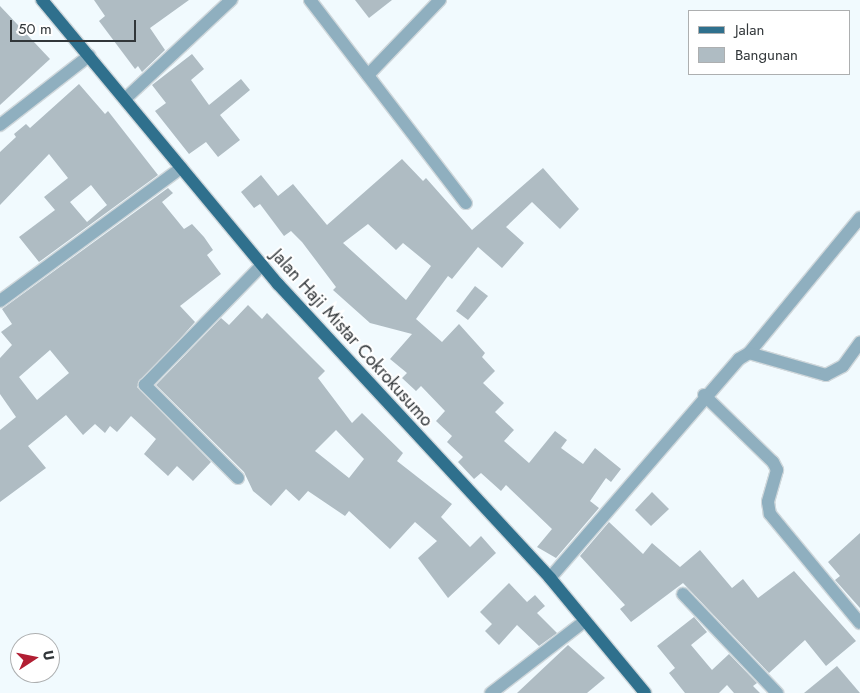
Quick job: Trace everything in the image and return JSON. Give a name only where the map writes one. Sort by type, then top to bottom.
[{"type":"main road","name":"Jalan Haji Mistar Cokrokusumo","points":[[42,0],[126,98],[181,168],[262,265],[550,578],[645,693]]},
{"type":"street","points":[[126,98],[231,0]]},
{"type":"street","points":[[310,0],[466,204]]},
{"type":"street","points":[[368,75],[440,0]]},
{"type":"street","points":[[0,125],[89,56]]},
{"type":"street","points":[[0,301],[181,168]]},
{"type":"street","points":[[550,578],[704,395],[732,364],[750,353],[860,218]]},
{"type":"street","points":[[238,478],[145,385],[262,265]]},
{"type":"street","points":[[750,353],[826,375],[843,366],[860,343]]},
{"type":"street","points":[[704,395],[773,462],[777,470],[768,502],[770,514],[860,623]]},
{"type":"street","points":[[683,594],[777,693]]},
{"type":"street","points":[[491,693],[585,620]]},
{"type":"building","points":[[94,0],[189,0],[150,28],[165,50],[142,72],[138,66],[135,69],[99,21],[105,16]]},
{"type":"building","points":[[355,0],[392,0],[369,18]]},
{"type":"building","points":[[0,6],[50,59],[0,105]]},
{"type":"building","points":[[192,54],[204,69],[191,80],[209,105],[241,79],[250,90],[220,115],[240,140],[218,157],[206,142],[189,154],[155,111],[166,103],[152,85]]},
{"type":"building","points":[[79,84],[105,114],[108,111],[158,175],[39,262],[19,237],[55,210],[44,197],[68,178],[49,154],[0,205],[0,152],[16,137],[14,134],[26,124],[30,128]],"holes":[[[91,185],[107,205],[87,222],[70,202]]]},
{"type":"building","points":[[402,159],[423,181],[426,178],[472,230],[543,168],[579,209],[560,229],[532,202],[506,227],[524,243],[502,268],[478,247],[452,279],[448,276],[416,319],[442,342],[459,324],[485,353],[482,357],[495,371],[483,383],[504,403],[495,412],[514,430],[504,441],[529,463],[555,431],[567,440],[561,448],[583,464],[595,448],[621,469],[611,482],[606,478],[590,501],[599,508],[556,558],[537,547],[552,529],[506,485],[501,491],[481,473],[474,479],[458,462],[463,457],[447,442],[452,436],[436,421],[445,411],[421,386],[416,391],[402,378],[407,373],[390,359],[412,334],[370,323],[333,290],[336,287],[302,242],[291,231],[284,236],[260,204],[254,208],[241,192],[261,175],[278,196],[293,184],[327,225]],"holes":[[[368,224],[396,250],[403,243],[431,266],[406,300],[343,243]]]},
{"type":"building","points":[[168,188],[173,193],[162,202],[184,229],[192,224],[204,237],[213,250],[207,255],[221,274],[180,306],[195,322],[137,387],[211,462],[193,481],[177,466],[168,476],[144,454],[156,439],[131,416],[117,432],[110,426],[105,433],[95,424],[83,435],[66,415],[28,446],[46,468],[0,502],[0,430],[16,417],[0,394],[0,358],[12,345],[1,332],[12,324],[2,309]],"holes":[[[50,350],[69,373],[37,400],[19,377]]]},
{"type":"building","points":[[475,286],[488,296],[468,320],[456,311]]},
{"type":"building","points":[[248,305],[262,319],[267,313],[325,371],[318,378],[352,423],[362,413],[403,453],[397,461],[452,504],[441,517],[470,547],[481,536],[496,553],[448,598],[418,558],[437,541],[415,522],[390,549],[349,511],[345,516],[308,491],[299,501],[286,489],[271,506],[253,491],[244,472],[156,385],[221,318],[229,325]],"holes":[[[336,430],[364,459],[349,478],[315,451]]]},
{"type":"building","points":[[652,492],[669,509],[651,526],[635,510]]},
{"type":"building","points":[[609,522],[643,554],[652,543],[680,567],[700,550],[732,588],[743,579],[758,598],[794,571],[856,641],[826,666],[805,640],[769,673],[683,583],[631,622],[620,609],[625,605],[580,556]]},
{"type":"building","points":[[860,533],[860,608],[835,580],[840,576],[828,562]]},
{"type":"building","points":[[509,583],[527,602],[535,595],[545,606],[537,613],[557,633],[539,646],[517,625],[499,645],[485,631],[492,624],[480,612]]},
{"type":"building","points":[[694,617],[707,632],[691,645],[712,670],[729,654],[757,683],[753,686],[760,693],[734,693],[727,685],[719,693],[685,693],[669,673],[675,668],[657,646]]},
{"type":"building","points":[[568,645],[605,678],[587,693],[517,693]]},
{"type":"building","points":[[837,666],[860,693],[804,693]]}]
